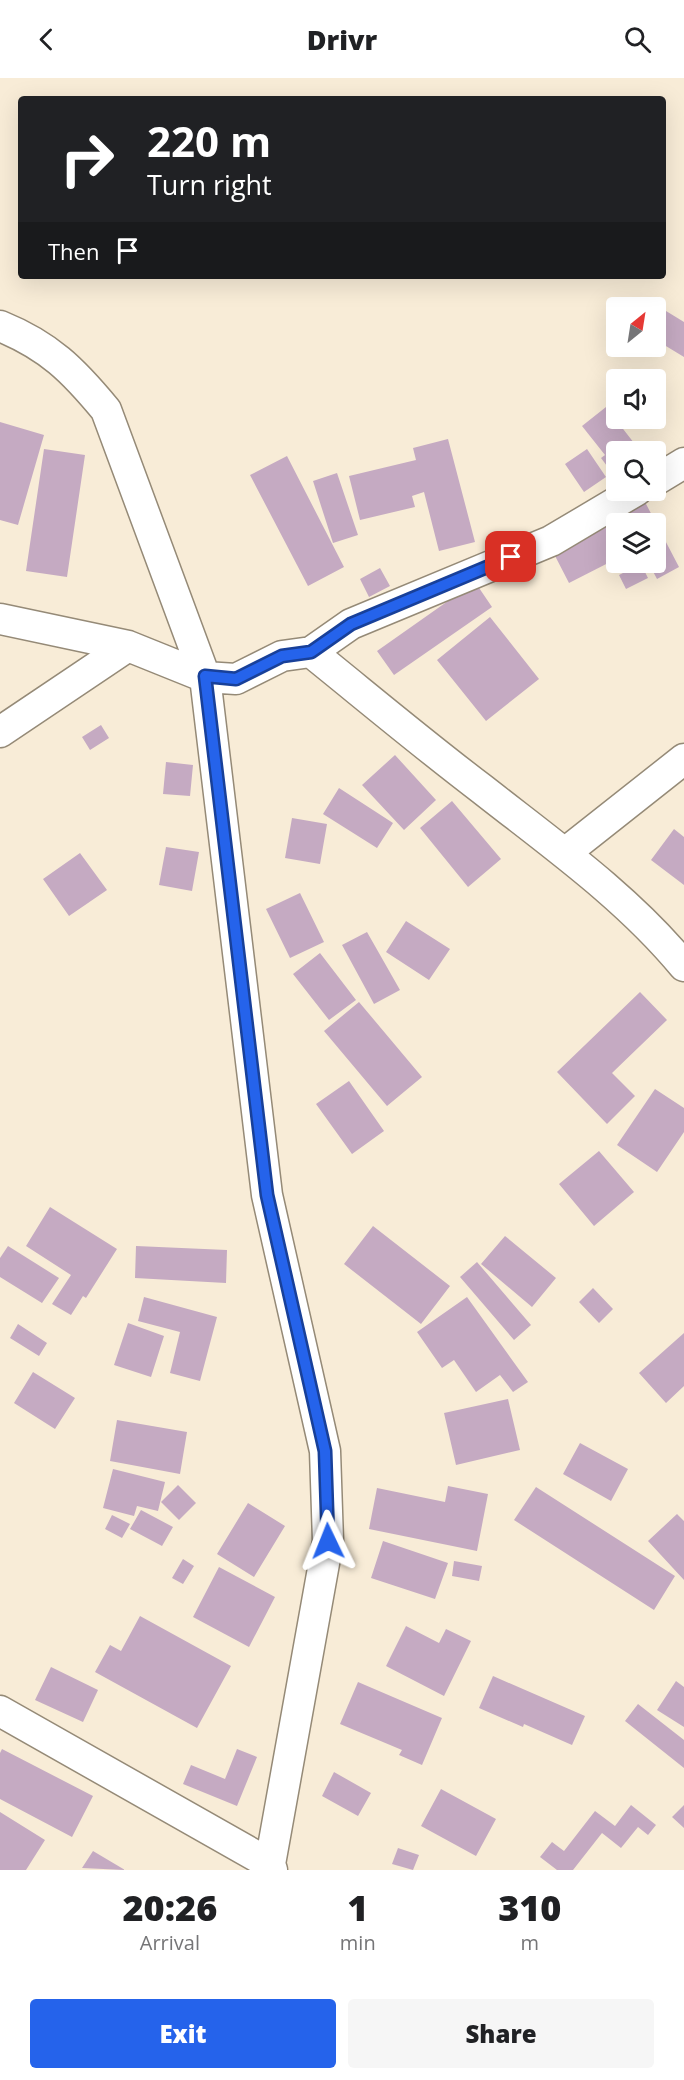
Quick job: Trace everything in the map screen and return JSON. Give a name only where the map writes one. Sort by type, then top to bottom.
[{"type":"street","points":[[0,326],[42,347],[76,374],[106,410],[205,676],[267,1195],[325,1451],[328,1541],[271,1867],[0,1711]]},
{"type":"street","points":[[666,474],[684,463]]},
{"type":"street","points":[[0,620],[128,646],[205,676],[236,679],[282,656],[311,652],[351,624],[551,541],[618,501]]},
{"type":"street","points":[[0,732],[128,646]]},
{"type":"street","points":[[311,652],[418,740],[565,853],[658,934],[684,966]]},
{"type":"street","points":[[565,853],[684,759]]},
{"type":"building","points":[[666,311],[684,322],[684,357],[666,346]]},
{"type":"building","points":[[606,407],[606,429],[623,429],[632,441],[606,441],[606,465],[601,458],[605,455],[582,426]]},
{"type":"building","points":[[0,422],[44,435],[18,525],[0,520]]},
{"type":"building","points":[[448,439],[475,542],[439,551],[424,492],[412,496],[415,507],[360,520],[349,476],[416,460],[413,448]]},
{"type":"building","points":[[44,449],[85,455],[67,577],[26,571]]},
{"type":"building","points":[[587,449],[606,477],[584,492],[565,464]]},
{"type":"building","points":[[287,456],[344,567],[308,586],[250,475]]},
{"type":"building","points":[[337,473],[358,535],[333,543],[313,481]]},
{"type":"building","points":[[645,502],[651,513],[624,513]]},
{"type":"building","points":[[606,522],[606,564],[569,583],[552,550]]},
{"type":"building","points":[[666,542],[679,567],[657,579],[654,573],[666,573]]},
{"type":"building","points":[[380,568],[390,586],[369,597],[360,579]]},
{"type":"building","points":[[646,573],[648,578],[626,589],[619,575]]},
{"type":"building","points":[[475,582],[492,607],[394,675],[377,651]]},
{"type":"building","points":[[490,617],[539,679],[486,721],[437,660]]},
{"type":"building","points":[[101,725],[109,738],[90,750],[82,737]]},
{"type":"building","points":[[395,755],[436,800],[404,830],[362,785]]},
{"type":"building","points":[[166,762],[193,765],[190,796],[163,794]]},
{"type":"building","points":[[339,788],[393,823],[377,848],[323,814]]},
{"type":"building","points":[[452,801],[501,859],[468,887],[420,828]]},
{"type":"building","points":[[292,818],[327,824],[320,864],[285,858]]},
{"type":"building","points":[[674,829],[684,837],[684,885],[651,860]]},
{"type":"building","points":[[166,847],[199,852],[192,891],[159,885]]},
{"type":"building","points":[[80,853],[107,890],[69,916],[43,879]]},
{"type":"building","points":[[300,893],[324,942],[290,958],[266,909]]},
{"type":"building","points":[[406,921],[450,949],[429,980],[386,952]]},
{"type":"building","points":[[367,932],[400,990],[374,1004],[342,945]]},
{"type":"building","points":[[320,953],[356,1000],[329,1020],[293,974]]},
{"type":"building","points":[[640,992],[667,1020],[612,1073],[635,1096],[607,1124],[557,1072]]},
{"type":"building","points":[[359,1002],[422,1077],[387,1106],[324,1031]]},
{"type":"building","points":[[349,1081],[384,1131],[352,1154],[316,1104]]},
{"type":"building","points":[[655,1089],[684,1108],[684,1132],[657,1172],[617,1145]]},
{"type":"building","points":[[599,1151],[634,1192],[594,1226],[559,1184]]},
{"type":"building","points":[[50,1207],[117,1249],[86,1298],[83,1296],[71,1315],[52,1304],[71,1275],[26,1246]]},
{"type":"building","points":[[373,1226],[450,1286],[421,1324],[344,1264]]},
{"type":"building","points":[[505,1236],[556,1278],[532,1307],[481,1264]]},
{"type":"building","points":[[8,1246],[59,1278],[42,1303],[0,1277],[0,1258]]},
{"type":"building","points":[[136,1246],[227,1250],[226,1283],[135,1278]]},
{"type":"building","points":[[477,1262],[531,1325],[514,1340],[460,1277]]},
{"type":"building","points":[[593,1288],[613,1309],[599,1323],[579,1302]]},
{"type":"building","points":[[144,1297],[217,1317],[200,1381],[170,1373],[180,1332],[138,1321]]},
{"type":"building","points":[[467,1297],[528,1382],[513,1392],[500,1375],[476,1392],[454,1360],[442,1368],[417,1332]]},
{"type":"building","points":[[128,1323],[164,1336],[151,1377],[114,1365]]},
{"type":"building","points":[[18,1324],[47,1343],[39,1356],[10,1338]]},
{"type":"building","points":[[684,1333],[684,1386],[666,1403],[639,1373]]},
{"type":"building","points":[[33,1372],[75,1398],[55,1429],[14,1403]]},
{"type":"building","points":[[508,1399],[520,1450],[456,1465],[444,1413]]},
{"type":"building","points":[[117,1420],[187,1432],[180,1474],[110,1461]]},
{"type":"building","points":[[580,1443],[628,1469],[611,1501],[563,1474]]},
{"type":"building","points":[[113,1469],[165,1482],[158,1511],[137,1506],[134,1516],[103,1508]]},
{"type":"building","points":[[178,1485],[196,1503],[179,1520],[161,1502]]},
{"type":"building","points":[[448,1486],[488,1494],[477,1551],[369,1529],[377,1488],[445,1502]]},
{"type":"building","points":[[536,1487],[675,1576],[654,1610],[514,1520]]},
{"type":"building","points":[[248,1503],[285,1526],[254,1577],[217,1554]]},
{"type":"building","points":[[141,1510],[173,1527],[162,1546],[130,1529]]},
{"type":"building","points":[[677,1514],[684,1521],[684,1580],[648,1541]]},
{"type":"building","points":[[112,1515],[130,1524],[122,1538],[105,1529]]},
{"type":"building","points":[[383,1541],[448,1563],[435,1599],[371,1578]]},
{"type":"building","points":[[183,1559],[194,1566],[183,1584],[172,1578]]},
{"type":"building","points":[[454,1561],[482,1566],[479,1581],[452,1576]]},
{"type":"building","points":[[219,1567],[275,1597],[249,1647],[193,1617]]},
{"type":"building","points":[[140,1616],[231,1666],[197,1728],[95,1672],[110,1645],[121,1651]]},
{"type":"building","points":[[406,1626],[439,1643],[446,1629],[471,1641],[444,1696],[386,1666]]},
{"type":"building","points":[[51,1667],[98,1690],[83,1722],[35,1700]]},
{"type":"building","points":[[493,1676],[585,1716],[572,1745],[479,1708]]},
{"type":"building","points":[[676,1681],[684,1687],[684,1727],[657,1710]]},
{"type":"building","points":[[358,1682],[442,1718],[422,1765],[399,1755],[402,1750],[340,1724]]},
{"type":"building","points":[[638,1704],[684,1740],[684,1768],[625,1721]]},
{"type":"building","points":[[2,1749],[93,1796],[72,1837],[0,1799],[0,1753]]},
{"type":"building","points":[[237,1749],[257,1757],[237,1806],[183,1784],[191,1765],[225,1779]]},
{"type":"building","points":[[334,1772],[371,1793],[358,1816],[322,1796]]},
{"type":"building","points":[[441,1789],[496,1819],[476,1856],[421,1826]]},
{"type":"building","points":[[631,1805],[656,1825],[648,1835],[638,1827],[621,1848],[602,1833],[573,1870],[557,1870],[540,1857],[552,1842],[564,1851],[595,1811],[615,1826]]},
{"type":"building","points":[[684,1805],[684,1828],[672,1817]]},
{"type":"building","points":[[0,1812],[45,1840],[26,1870],[0,1870]]},
{"type":"building","points":[[398,1848],[419,1855],[413,1870],[392,1864]]},
{"type":"building","points":[[93,1851],[125,1870],[82,1868]]},
{"type":"route","points":[[328,1541],[325,1451],[267,1195],[205,676],[236,679],[282,656],[311,652],[351,624],[511,557]]}]
